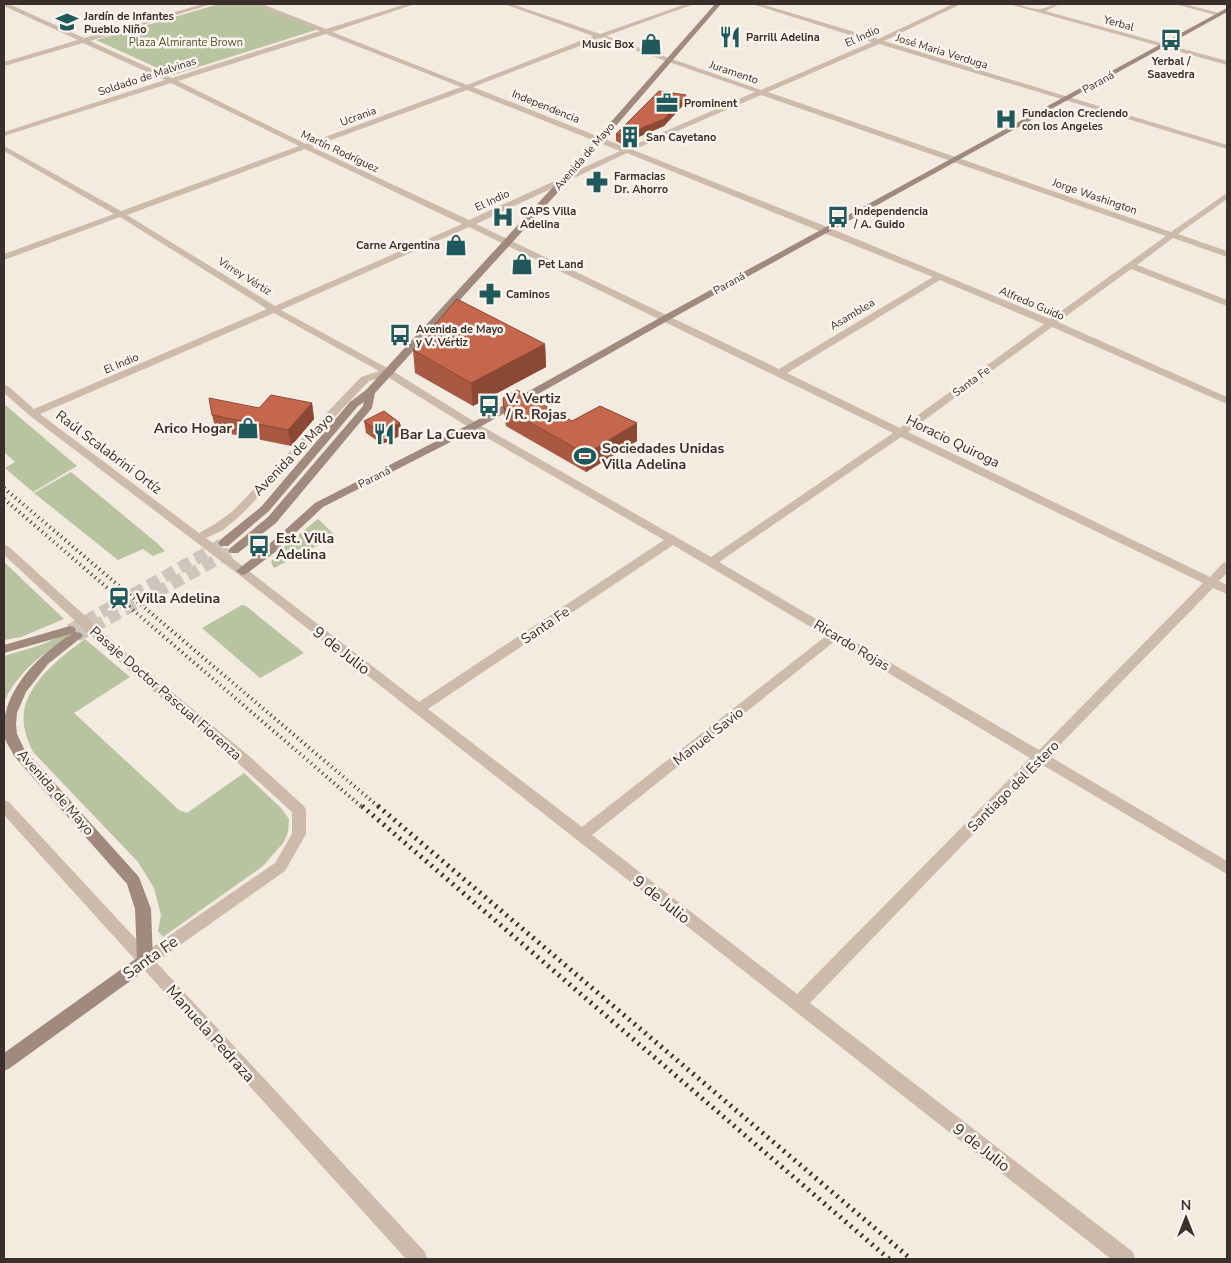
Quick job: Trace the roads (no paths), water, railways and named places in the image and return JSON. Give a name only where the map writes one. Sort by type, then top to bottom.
[{"type":"main road","name":"Avenida de Mayo","points":[[224,543],[265,509],[354,404],[370,392],[508,242],[718,4]]},
{"type":"main road","name":"Paraná","points":[[242,571],[270,550],[319,506],[474,426],[666,318],[1227,10]]},
{"type":"main road","name":"Avenida de Mayo","points":[[234,550],[272,520],[368,406],[370,392]]},
{"type":"main road","name":"Avenida de Mayo","points":[[4,649],[73,633],[32,675],[17,697],[10,719],[10,734],[19,752],[134,881],[144,910],[145,960]]},
{"type":"main road","name":"Santa Fe","points":[[4,1063],[145,960]]},
{"type":"street","name":"Martín Rodríguez","points":[[4,4],[86,40],[666,318]]},
{"type":"street","points":[[4,64],[209,4]]},
{"type":"street","name":"Independencia","points":[[257,4],[826,230]]},
{"type":"street","name":"Soldado de Malvinas","points":[[4,134],[412,4]]},
{"type":"street","name":"Juramento","points":[[507,4],[955,159]]},
{"type":"street","name":"Ucrania","points":[[4,257],[468,88],[600,36],[690,4]]},
{"type":"street","name":"José Maria Verduga","points":[[755,4],[1227,147]]},
{"type":"street","name":"El Indio","points":[[33,413],[468,224],[568,176],[877,42],[958,4]]},
{"type":"street","name":"Yerbal","points":[[1012,4],[1227,63]]},
{"type":"street","points":[[1040,11],[1057,4]]},
{"type":"street","points":[[1178,4],[1219,14]]},
{"type":"street","name":"Virrey Vértiz","points":[[4,148],[122,215],[275,309],[387,372],[474,426]]},
{"type":"street","name":"Jorge Washington","points":[[955,159],[1227,254]]},
{"type":"street","name":"Santa Fe","points":[[711,562],[901,432],[1227,195]]},
{"type":"street","name":"Alfredo Guido","points":[[826,230],[1051,323],[1227,401]]},
{"type":"street","points":[[1130,265],[1227,303]]},
{"type":"street","name":"Asamblea","points":[[778,374],[939,277]]},
{"type":"street","name":"Horacio Quiroga","points":[[666,318],[778,374],[1227,590]]},
{"type":"street","name":"Avenida de Mayo","points":[[198,538],[219,527],[237,513],[365,379],[387,372]]},
{"type":"street","name":"Raúl Scalabrini Ortíz","points":[[4,388],[33,413],[198,538]]},
{"type":"street","name":"Ricardo Rojas","points":[[474,426],[711,562],[1227,868]]},
{"type":"street","name":"9 de Julio","points":[[198,538],[1126,1259]]},
{"type":"street","name":"Santa Fe","points":[[418,709],[672,540]]},
{"type":"street","name":"Pasaje Doctor Pascual Fiorenza","points":[[4,549],[131,665],[244,760],[299,810],[299,834],[293,848]]},
{"type":"street","name":"Santiago del Estero","points":[[798,1004],[1227,566]]},
{"type":"street","name":"Manuel Savio","points":[[581,836],[835,635]]},
{"type":"street","name":"Manuela Pedraza","points":[[4,806],[418,1259]]},
{"type":"street","name":"Santa Fe","points":[[145,960],[280,867],[293,848]]},
{"type":"tunnel","points":[[70,630],[224,543]]},
{"type":"tunnel","points":[[77,636],[234,550]]},
{"type":"railway","points":[[4,488],[380,808]]},
{"type":"railway","points":[[4,499],[363,808]]},
{"type":"railway","points":[[362,806],[889,1259]]},
{"type":"railway","points":[[378,806],[911,1259]]},
{"type":"place","name":"Jardín de Infantes Pueblo Niño","points":[[67,22]]},
{"type":"place","name":"Parrill Adelina","points":[[730,37]]},
{"type":"place","name":"Yerbal / Saavedra","points":[[1171,40]]},
{"type":"place","name":"Music Box","points":[[651,44]]},
{"type":"place","name":"Prominent","points":[[667,103]]},
{"type":"place","name":"Fundacion Creciendo con los Angeles","points":[[1006,119]]},
{"type":"place","name":"San Cayetano","points":[[630,137]]},
{"type":"place","name":"Farmacias Dr. Ahorro","points":[[597,182]]},
{"type":"place","name":"CAPS Villa Adelina","points":[[503,217]]},
{"type":"place","name":"Independencia / A. Guido","points":[[838,217]]},
{"type":"place","name":"Carne Argentina","points":[[456,245]]},
{"type":"place","name":"Pet Land","points":[[522,264]]},
{"type":"place","name":"Caminos","points":[[490,294]]},
{"type":"place","name":"Avenida de Mayo y V. Vértiz","points":[[400,335]]},
{"type":"place","name":"V. Vertiz / R. Rojas","points":[[489,406]]},
{"type":"place","name":"Arico Hogar","points":[[248,428]]},
{"type":"place","name":"Bar La Cueva","points":[[384,434]]},
{"type":"place","name":"Sociedades Unidas Villa Adelina","points":[[585,456]]},
{"type":"place","name":"Est. Villa Adelina","points":[[259,546]]},
{"type":"place","name":"Villa Adelina","points":[[119,598]]},
{"type":"park label","name":"Plaza Almirante Brown","points":[[186,42]]}]
